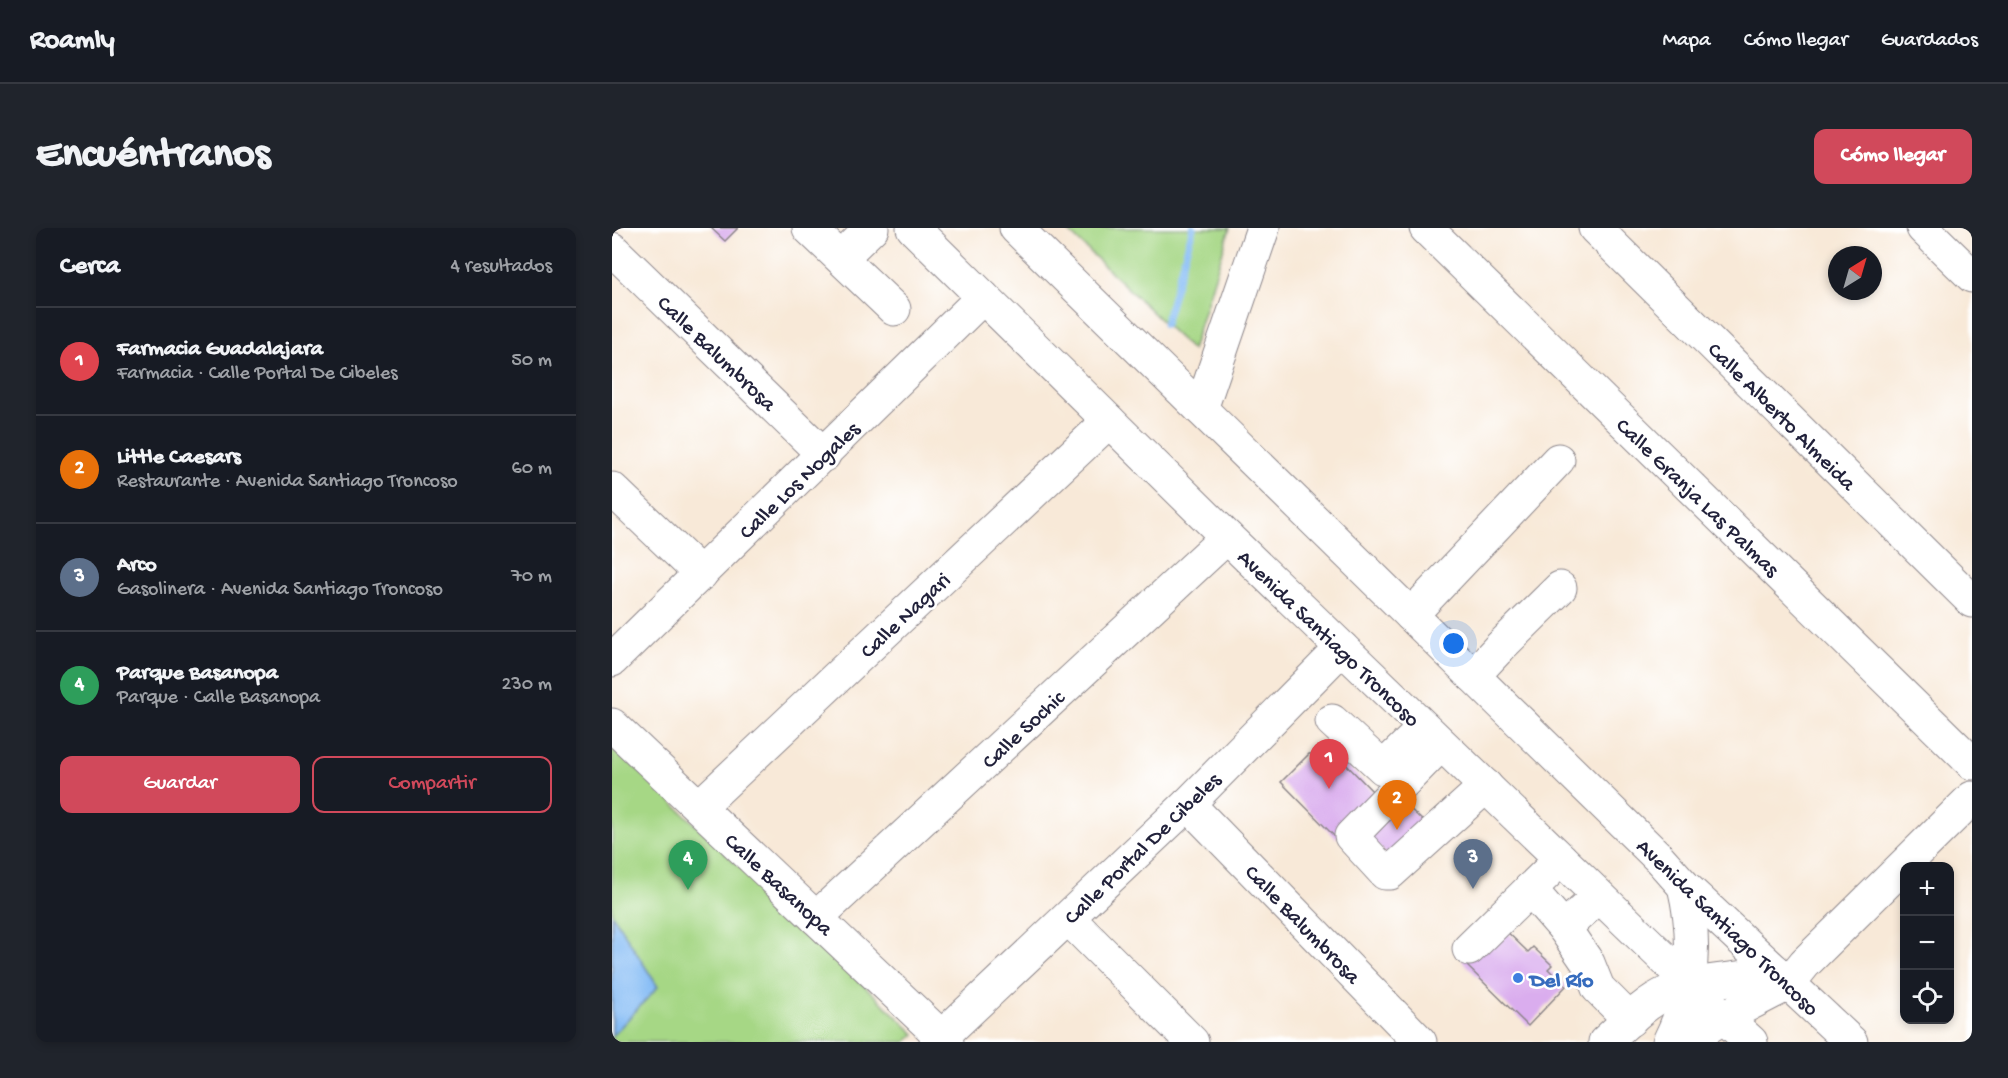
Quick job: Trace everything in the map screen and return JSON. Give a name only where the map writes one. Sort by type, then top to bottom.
[{"type":"street","points":[[809,228],[894,309]]},
{"type":"street","points":[[841,258],[872,228]]},
{"type":"street","name":"Avenida Santiago Troncoso","points":[[913,228],[1227,537],[1486,786],[1689,986],[1750,1042]]},
{"type":"street","name":"Avenida Santiago Troncoso","points":[[1018,228],[1658,857],[1684,886],[1790,972],[1851,1042]]},
{"type":"street","points":[[1201,409],[1263,228]]},
{"type":"street","name":"Calle Granja Las Palmas","points":[[1426,228],[1972,763]]},
{"type":"street","name":"Calle Alberto Almeida","points":[[1594,228],[1972,601]]},
{"type":"street","points":[[1923,228],[1972,276]]},
{"type":"street","name":"Calle Balumbrosa","points":[[612,249],[824,454]]},
{"type":"street","name":"Calle Los Nogales","points":[[612,660],[983,297]]},
{"type":"street","name":"Calle Nagari","points":[[699,807],[1109,421]]},
{"type":"street","points":[[1411,615],[1558,460]]},
{"type":"street","points":[[612,489],[701,574]]},
{"type":"street","name":"Calle Sochic","points":[[816,918],[1227,537]]},
{"type":"street","points":[[1473,676],[1560,588]]},
{"type":"street","name":"Calle Portal De Cibeles","points":[[941,1040],[1188,804],[1342,648]]},
{"type":"street","points":[[1332,721],[1383,768],[1432,736]]},
{"type":"street","name":"Calle Basanopa","points":[[612,725],[941,1040]]},
{"type":"street","points":[[1432,736],[1351,836],[1385,873],[1390,873],[1486,786]]},
{"type":"street","points":[[1684,1042],[1790,972],[1972,798]]},
{"type":"street","name":"Calle Balumbrosa","points":[[1188,804],[1420,1042]]},
{"type":"street","points":[[1469,950],[1561,859]]},
{"type":"street","points":[[1669,1042],[1681,1015],[1689,986],[1692,961],[1693,935],[1684,886]]},
{"type":"street","points":[[1530,889],[1564,928],[1588,963],[1598,988],[1630,1020]]},
{"type":"street","points":[[1564,928],[1599,896]]},
{"type":"street","points":[[1068,918],[1192,1042]]},
{"type":"street","points":[[1605,1042],[1656,999],[1689,986],[1790,972]]},
{"type":"green space","points":[[1065,228],[1230,228],[1192,350]]},
{"type":"green space","points":[[612,745],[915,1034],[906,1042],[612,1042]]},
{"type":"water","points":[[612,914],[658,987],[612,1036]]},
{"type":"building","points":[[711,228],[738,228],[725,241]]},
{"type":"building","points":[[1335,753],[1377,796],[1336,838],[1281,782],[1309,754]]},
{"type":"building","points":[[1401,800],[1427,825],[1393,861],[1366,835]]},
{"type":"building","name":"Del Río","points":[[1498,923],[1528,952],[1533,947],[1552,965],[1548,969],[1566,986],[1528,1026],[1462,961]]},
{"type":"waterway","points":[[1165,324],[1193,228]]},
{"type":"place","name":"Farmacia Guadalajara","points":[[1329,789]]},
{"type":"place","name":"Little Caesars","points":[[1397,830]]},
{"type":"place","name":"Arco","points":[[1473,889]]},
{"type":"place","name":"Parque Basanopa","points":[[688,890]]},
{"type":"place","name":"Del Río","points":[[1518,978]]}]
